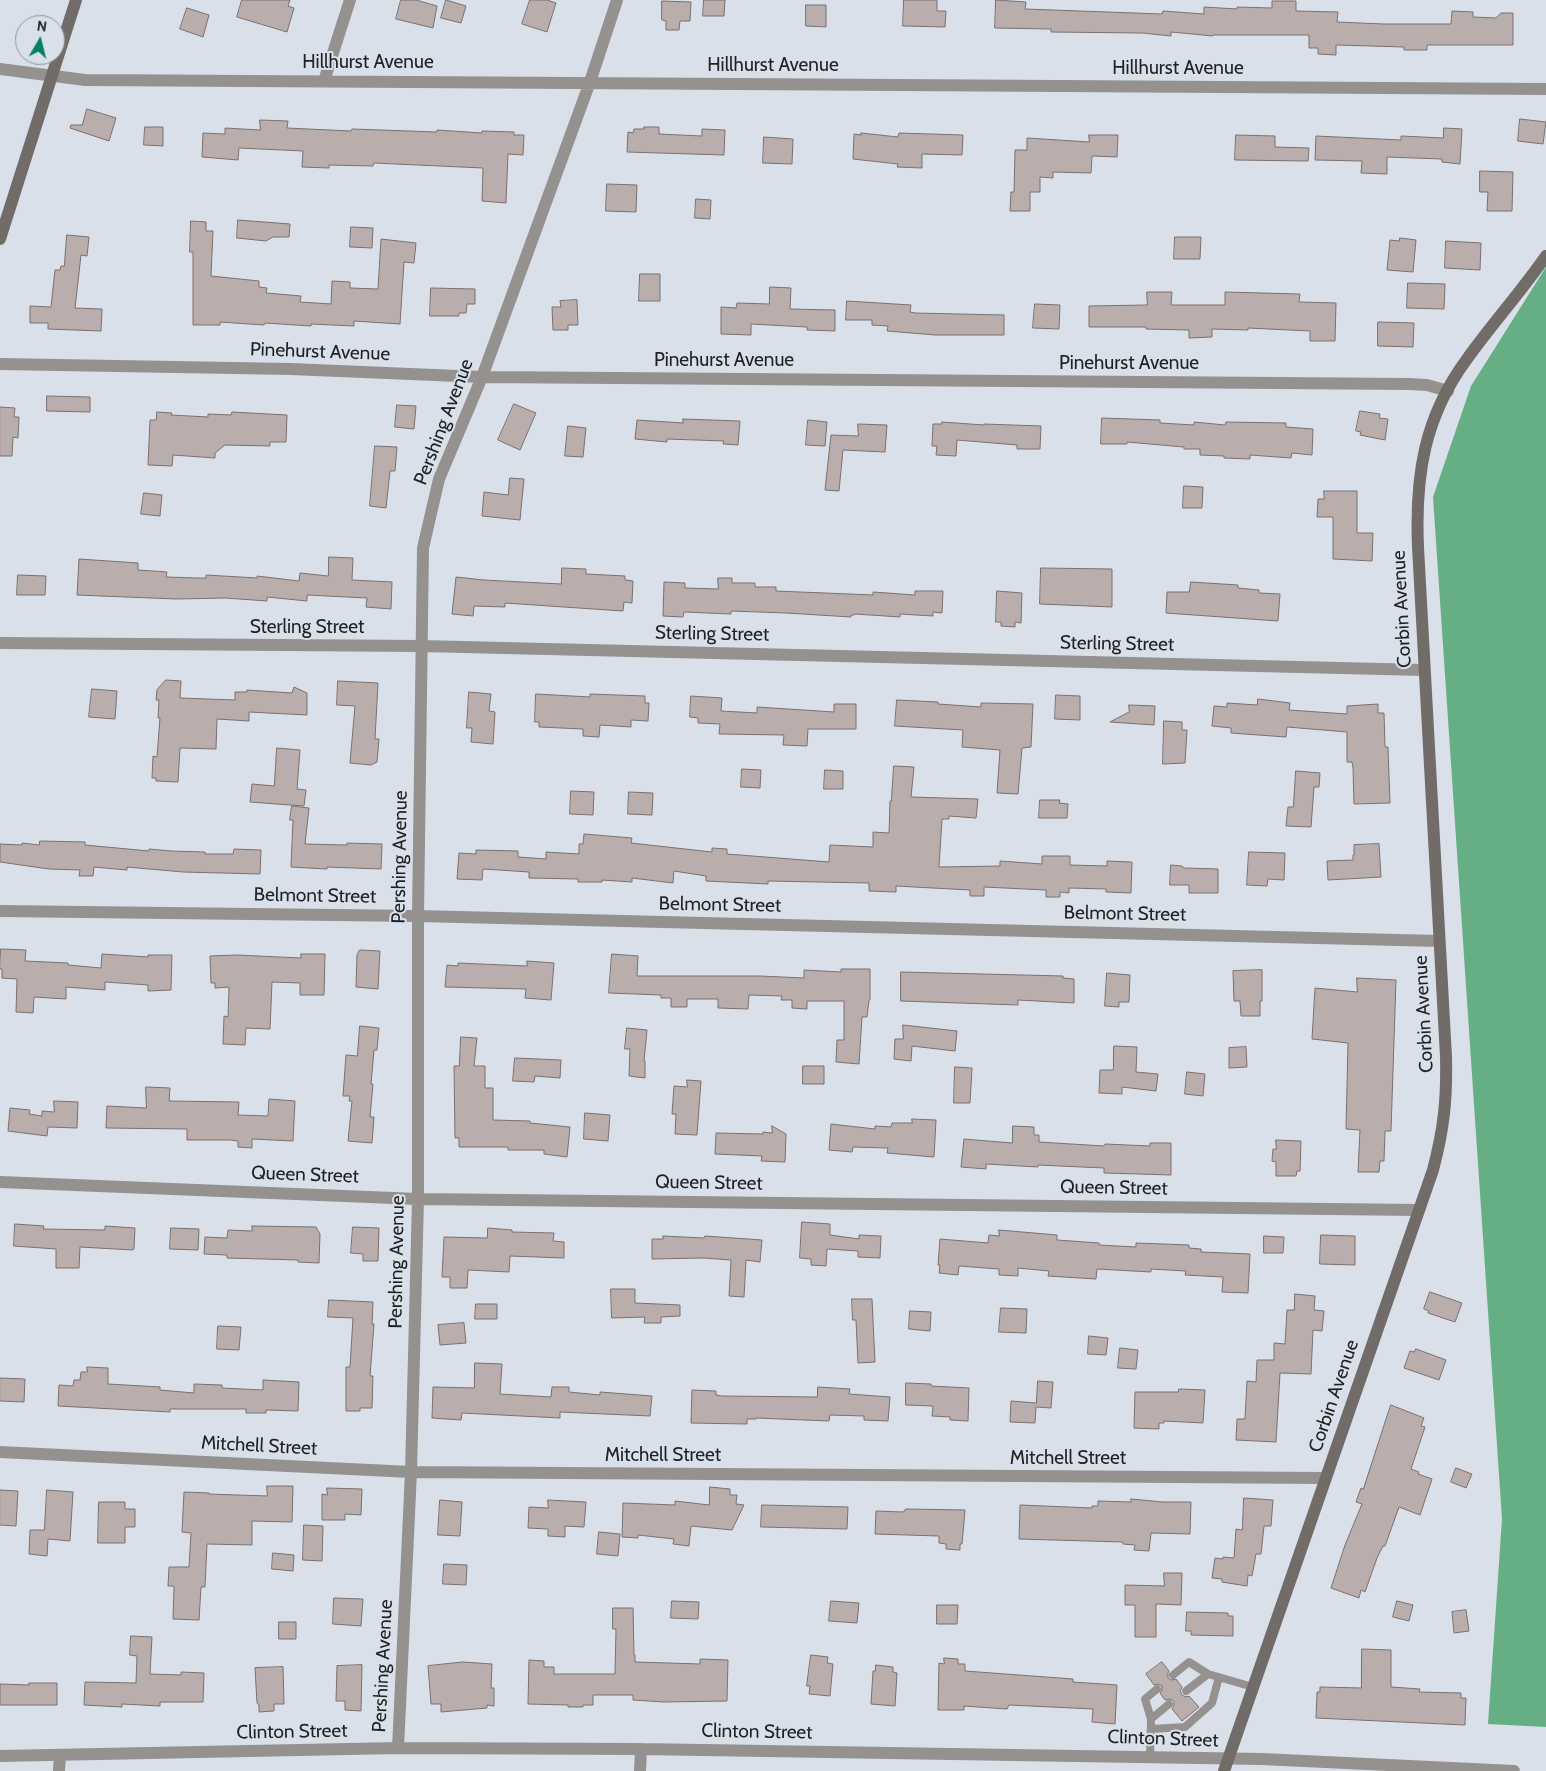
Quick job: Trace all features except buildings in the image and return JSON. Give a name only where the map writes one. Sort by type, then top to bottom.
[{"type":"main road","points":[[0,239],[76,0]]},
{"type":"main road","name":"Corbin Avenue","points":[[1226,1765],[1433,1170],[1440,1142],[1445,1115],[1446,1064],[1416,510],[1418,482],[1429,434],[1448,391],[1467,359],[1546,256]]},
{"type":"street","points":[[324,81],[350,0]]},
{"type":"street","name":"Pershing Avenue","points":[[398,1748],[411,1472],[418,1198],[418,916],[423,548],[439,480],[482,377],[590,82],[617,0]]},
{"type":"street","name":"Hillhurst Avenue","points":[[0,69],[85,80],[1546,89]]},
{"type":"street","name":"Pinehurst Avenue","points":[[0,364],[291,369],[482,377],[1409,384],[1448,391]]},
{"type":"street","name":"Sterling Street","points":[[0,643],[421,646],[1424,670]]},
{"type":"street","name":"Belmont Street","points":[[0,911],[418,916],[1440,941]]},
{"type":"street","name":"Queen Street","points":[[0,1182],[418,1198],[1419,1210]]},
{"type":"street","name":"Mitchell Street","points":[[0,1452],[411,1472],[1325,1478]]},
{"type":"street","name":"Clinton Street","points":[[0,1756],[398,1748],[641,1749],[1150,1757],[1226,1765],[1262,1759],[1514,1771]]},
{"type":"street","points":[[640,1771],[641,1749]]},
{"type":"street","points":[[59,1771],[60,1756]]},
{"type":"lane","points":[[1173,1675],[1189,1662],[1208,1674],[1253,1687]]},
{"type":"lane","points":[[1186,1691],[1208,1674]]},
{"type":"lane","points":[[1151,1729],[1185,1727],[1212,1703],[1219,1677]]},
{"type":"lane","points":[[1150,1757],[1152,1719],[1145,1699],[1157,1689]]},
{"type":"lane","points":[[1152,1719],[1169,1704]]},
{"type":"green space","points":[[1546,267],[1546,1727],[1488,1724],[1502,1519],[1433,497],[1471,386]]}]
